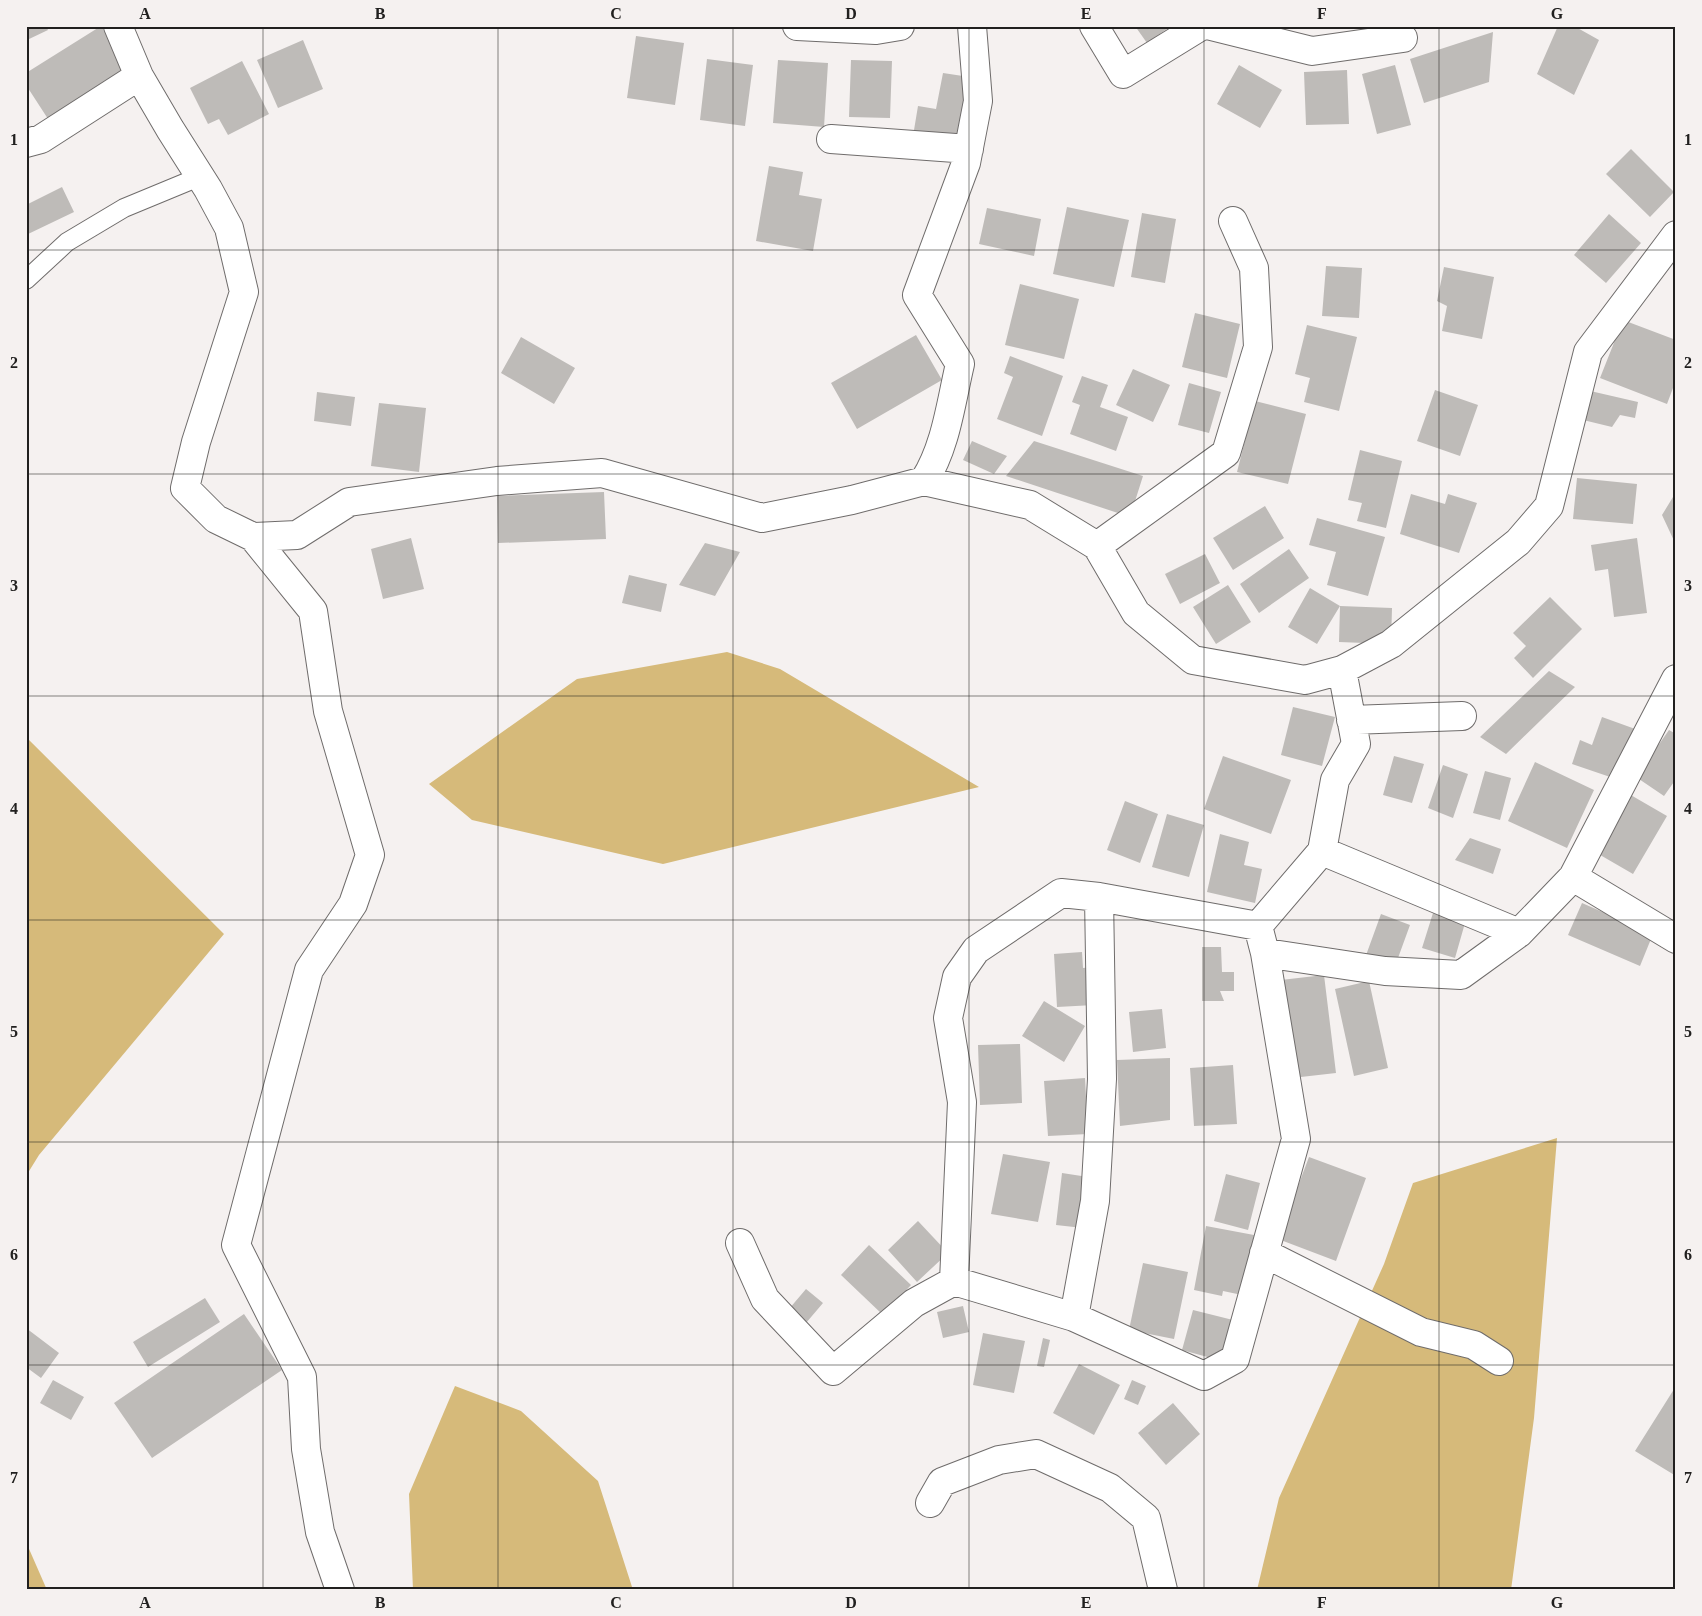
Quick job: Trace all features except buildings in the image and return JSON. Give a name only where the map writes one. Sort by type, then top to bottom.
[{"type":"street","points":[[118,26],[139,76],[208,189],[229,228],[244,292],[196,442],[185,488],[216,519],[253,537],[313,611],[328,711],[370,855],[353,904],[309,970],[236,1245],[302,1377],[306,1449],[320,1532],[340,1590]]},
{"type":"street","points":[[797,26],[876,30],[900,26]]},
{"type":"street","points":[[924,481],[934,466],[960,364],[917,295],[966,163],[969,149],[978,101],[972,26]]},
{"type":"street","points":[[1094,26],[1123,74],[1201,26]]},
{"type":"street","points":[[1211,26],[1312,52],[1403,38]]},
{"type":"street","points":[[26,143],[41,139],[139,76]]},
{"type":"street","points":[[831,140],[969,149]]},
{"type":"street","points":[[1097,546],[1226,453],[1258,347],[1254,268],[1233,221]]},
{"type":"street","points":[[253,537],[297,535],[349,502],[497,481],[602,473],[762,518],[852,500],[924,481],[1030,505],[1097,546],[1136,613],[1193,660],[1305,680],[1342,670],[1390,644],[1518,542],[1549,506],[1588,352],[1673,246]]},
{"type":"street","points":[[1258,926],[1322,851],[1335,780],[1356,744],[1342,670]]},
{"type":"street","points":[[1265,953],[1385,971],[1461,975],[1519,933],[1573,877],[1672,696]]},
{"type":"street","points":[[1352,720],[1462,716]]},
{"type":"street","points":[[1322,851],[1519,933]]},
{"type":"street","points":[[1573,877],[1676,939]]},
{"type":"street","points":[[954,1281],[962,1102],[948,1018],[957,977],[976,950],[1061,893],[1099,897],[1258,926]]},
{"type":"street","points":[[1074,1317],[1095,1201],[1102,1079],[1099,897]]},
{"type":"street","points":[[740,1244],[765,1299],[832,1371],[914,1303],[954,1281],[1074,1317],[1204,1376],[1234,1359],[1296,1139],[1265,953],[1258,926]]},
{"type":"street","points":[[1264,1253],[1421,1332],[1474,1344],[1499,1361]]},
{"type":"street","points":[[930,1503],[942,1482],[999,1460],[1036,1454],[1110,1488],[1146,1518],[1163,1590]]},
{"type":"lane","points":[[26,280],[67,242],[116,213],[199,177]]},
{"type":"shaded area","points":[[727,652],[780,669],[979,787],[663,864],[472,820],[429,784],[577,679]]},
{"type":"shaded area","points":[[26,737],[224,934],[39,1155],[26,1176]]},
{"type":"shaded area","points":[[1557,1138],[1534,1418],[1511,1590],[1257,1590],[1279,1498],[1384,1264],[1413,1183]]},
{"type":"shaded area","points":[[455,1386],[521,1411],[598,1481],[633,1590],[413,1590],[409,1494]]},
{"type":"shaded area","points":[[26,1542],[47,1590],[26,1590]]}]
